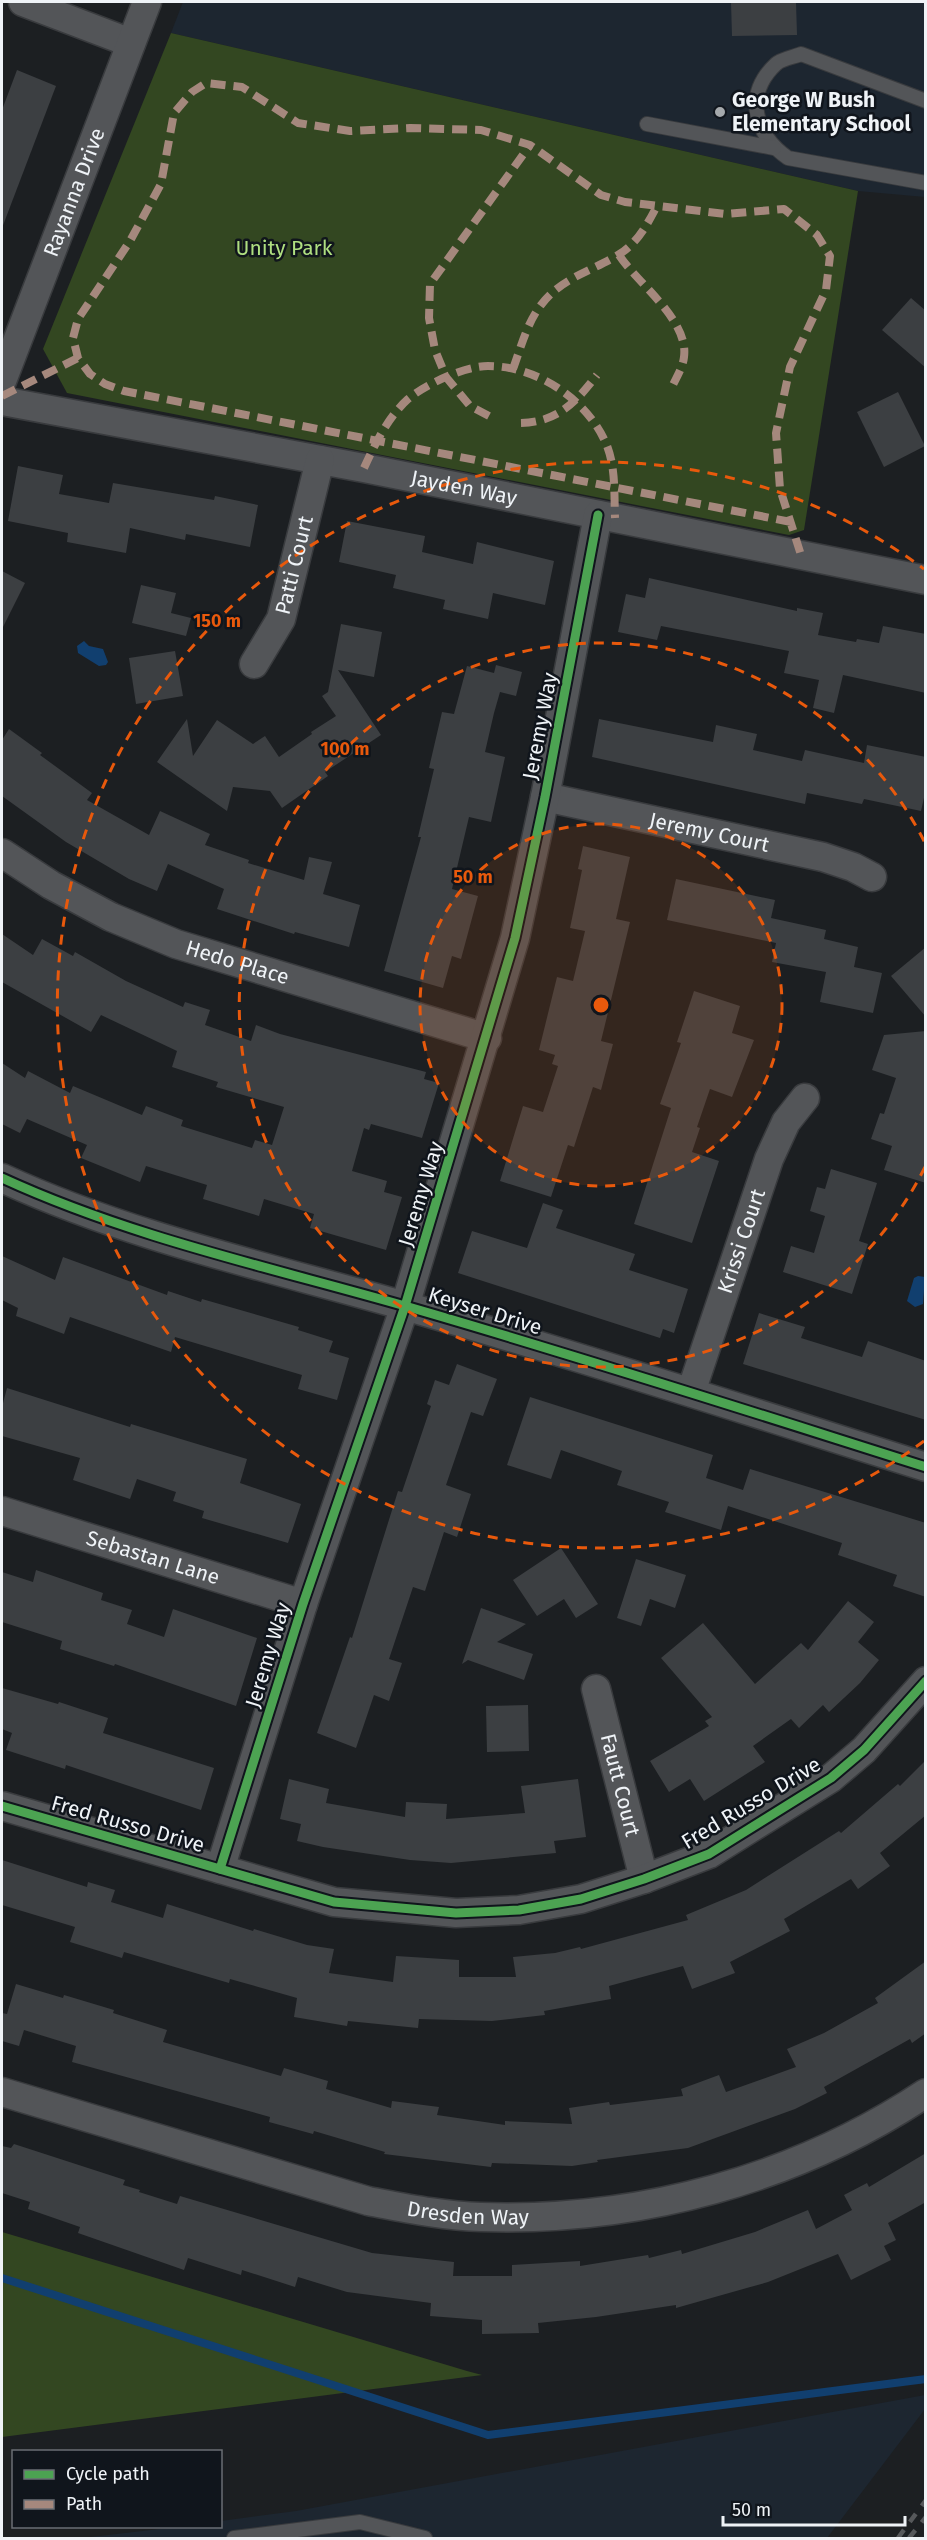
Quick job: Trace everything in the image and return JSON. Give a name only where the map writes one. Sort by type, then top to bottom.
[{"type":"street","points":[[23,2],[131,43]]},
{"type":"street","name":"Rayanna Drive","points":[[2,381],[147,2]]},
{"type":"street","name":"Jayden Way","points":[[2,401],[320,460],[926,580]]},
{"type":"street","name":"Patti Court","points":[[254,664],[281,619],[320,460]]},
{"type":"street","name":"Jeremy Way","points":[[220,1869],[303,1604],[405,1306],[487,1038],[515,938],[545,796],[598,515]]},
{"type":"street","name":"Jeremy Court","points":[[545,796],[823,857],[853,867],[872,877]]},
{"type":"street","name":"Hedo Place","points":[[2,853],[51,885],[111,917],[176,944],[487,1038]]},
{"type":"street","name":"Krissi Court","points":[[691,1392],[769,1159],[786,1122],[805,1098]]},
{"type":"street","name":"Keyser Drive","points":[[2,1178],[67,1205],[169,1241],[405,1306],[691,1392],[926,1467]]},
{"type":"street","name":"Sebastan Lane","points":[[2,1511],[303,1604]]},
{"type":"street","name":"Fred Russo Drive","points":[[2,1806],[334,1902],[456,1913],[519,1910],[581,1899],[644,1879],[709,1854],[831,1778],[864,1750],[926,1681]]},
{"type":"street","name":"Fautt Court","points":[[596,1689],[644,1879]]},
{"type":"street","name":"Dresden Way","points":[[2,2092],[368,2201],[426,2212],[479,2217],[532,2217],[597,2211],[663,2202],[748,2181],[837,2146],[926,2093]]},
{"type":"lane","points":[[926,101],[801,54],[776,63],[756,92],[758,125],[774,148],[788,158],[926,183]]},
{"type":"lane","points":[[647,124],[774,148]]},
{"type":"lane","points":[[234,2538],[360,2522],[425,2538]]},
{"type":"shaded area","name":"George W Bush Elementary School","points":[[183,2],[925,2],[925,197],[858,191],[171,33]]},
{"type":"shaded area","points":[[925,2395],[925,2409],[827,2538],[82,2538],[168,2528],[222,2528],[222,2521],[296,2511]]},
{"type":"green space","name":"Unity Park","points":[[171,33],[858,191],[804,530],[789,535],[67,393],[43,349]]},
{"type":"green space","points":[[2,2232],[467,2371],[482,2375],[2,2437]]},
{"type":"water","points":[[84,641],[89,646],[103,649],[108,662],[106,665],[99,666],[78,653],[77,646]]},
{"type":"water","points":[[925,1277],[923,1304],[915,1307],[907,1301],[914,1278]]},
{"type":"building","points":[[731,2],[796,2],[797,35],[732,36]]},
{"type":"building","points":[[17,70],[56,86],[2,228],[2,110]]},
{"type":"building","points":[[911,298],[926,311],[926,368],[882,330]]},
{"type":"building","points":[[898,392],[925,446],[884,467],[857,412]]},
{"type":"building","points":[[18,466],[63,475],[59,494],[109,503],[113,483],[214,500],[215,496],[258,505],[250,547],[186,534],[185,540],[130,528],[126,553],[67,542],[68,533],[8,521]]},
{"type":"building","points":[[347,521],[425,536],[422,552],[473,564],[477,542],[554,561],[545,605],[493,593],[488,619],[443,609],[445,600],[393,588],[396,575],[339,562]]},
{"type":"building","points":[[2,571],[25,583],[2,629]]},
{"type":"building","points":[[649,578],[797,611],[797,608],[823,613],[818,635],[856,642],[857,639],[879,643],[883,626],[926,634],[926,693],[843,675],[834,713],[813,708],[819,680],[784,673],[789,651],[661,626],[657,640],[618,632],[626,594],[645,598]]},
{"type":"building","points":[[141,585],[176,593],[171,613],[191,618],[186,636],[132,623]]},
{"type":"building","points":[[341,624],[382,632],[374,677],[338,670],[381,735],[325,772],[328,776],[282,808],[270,791],[233,787],[227,811],[157,762],[187,719],[193,756],[217,720],[253,744],[265,736],[279,757],[336,716],[322,696],[328,692]]},
{"type":"building","points":[[175,651],[183,696],[136,704],[129,658]]},
{"type":"building","points":[[496,665],[522,672],[516,696],[500,692],[494,713],[485,752],[505,757],[491,822],[469,817],[452,889],[478,896],[461,959],[452,956],[443,988],[384,971],[421,837],[418,837],[434,769],[429,768],[442,712],[454,714],[467,666],[494,673]]},
{"type":"building","points":[[599,719],[713,742],[716,725],[757,734],[753,750],[802,761],[805,750],[864,763],[867,745],[926,757],[926,789],[921,811],[864,799],[862,804],[807,793],[805,804],[592,757]]},
{"type":"building","points":[[9,729],[92,793],[87,800],[149,835],[160,811],[210,834],[205,845],[249,860],[248,863],[304,880],[309,857],[332,862],[323,894],[360,905],[349,947],[295,932],[294,934],[217,909],[224,889],[168,864],[157,891],[129,879],[66,842],[2,796],[2,740]]},
{"type":"building","points":[[583,846],[630,857],[616,919],[630,922],[601,1041],[613,1044],[601,1090],[593,1087],[574,1147],[568,1145],[551,1197],[500,1181],[523,1106],[543,1112],[558,1066],[552,1064],[555,1055],[539,1050],[557,977],[573,981],[585,931],[570,928],[582,870],[578,869]]},
{"type":"building","points":[[676,879],[775,900],[771,918],[826,930],[824,939],[858,947],[854,967],[882,973],[873,1013],[820,1002],[826,972],[772,962],[776,943],[667,920]]},
{"type":"building","points":[[2,934],[33,955],[42,939],[73,956],[75,952],[126,981],[183,1007],[185,1002],[210,1010],[205,1025],[251,1041],[256,1025],[280,1034],[426,1072],[424,1079],[439,1083],[422,1138],[371,1124],[369,1130],[364,1128],[352,1171],[387,1181],[384,1192],[402,1197],[386,1250],[310,1228],[314,1214],[264,1199],[259,1216],[203,1199],[207,1185],[146,1166],[140,1182],[81,1158],[87,1145],[27,1119],[20,1133],[2,1124],[2,1063],[25,1078],[28,1071],[70,1093],[73,1086],[142,1115],[146,1106],[183,1120],[181,1126],[252,1148],[255,1140],[272,1145],[284,1107],[216,1087],[218,1082],[172,1067],[177,1051],[101,1015],[91,1032],[2,982]]},
{"type":"building","points":[[926,947],[926,1017],[891,976]]},
{"type":"building","points":[[694,991],[740,1006],[732,1033],[754,1040],[732,1097],[710,1089],[697,1127],[700,1128],[692,1152],[719,1161],[692,1243],[634,1224],[671,1108],[660,1104],[681,1043],[677,1042]]},
{"type":"building","points":[[926,1031],[926,1183],[884,1170],[892,1146],[871,1139],[880,1113],[884,1114],[896,1078],[872,1070],[884,1035]]},
{"type":"building","points":[[831,1169],[877,1183],[859,1241],[868,1244],[852,1294],[783,1272],[791,1246],[814,1253],[825,1216],[810,1211],[817,1187],[825,1189]]},
{"type":"building","points":[[543,1203],[563,1210],[556,1228],[635,1254],[629,1270],[688,1289],[674,1333],[663,1329],[660,1338],[458,1273],[472,1231],[527,1248]]},
{"type":"building","points":[[2,1256],[55,1280],[63,1257],[167,1295],[168,1291],[201,1302],[202,1299],[299,1327],[298,1330],[333,1341],[329,1352],[349,1358],[337,1400],[298,1389],[302,1375],[175,1337],[171,1352],[70,1317],[64,1334],[16,1316],[18,1308],[2,1300]]},
{"type":"building","points":[[759,1313],[805,1327],[801,1338],[862,1357],[868,1341],[926,1361],[926,1420],[743,1364]]},
{"type":"building","points":[[457,1364],[497,1379],[483,1416],[471,1412],[446,1485],[471,1494],[457,1537],[444,1532],[425,1591],[413,1587],[389,1659],[402,1663],[389,1701],[374,1695],[356,1748],[317,1733],[350,1637],[352,1638],[398,1491],[402,1492],[431,1406],[427,1404],[435,1380],[449,1385]]},
{"type":"building","points":[[7,1388],[130,1427],[131,1424],[247,1459],[240,1483],[301,1504],[288,1543],[202,1518],[204,1511],[173,1501],[176,1492],[137,1479],[130,1499],[73,1480],[80,1458],[2,1436],[2,1407]]},
{"type":"building","points":[[530,1397],[713,1455],[706,1478],[743,1490],[750,1469],[926,1523],[926,1597],[893,1586],[897,1575],[838,1555],[842,1543],[728,1506],[721,1530],[665,1512],[669,1502],[617,1485],[622,1471],[561,1450],[551,1479],[507,1465]]},
{"type":"building","points":[[561,1548],[598,1604],[576,1618],[564,1599],[537,1616],[513,1580]]},
{"type":"building","points":[[636,1559],[686,1575],[675,1608],[650,1599],[641,1626],[617,1618]]},
{"type":"building","points":[[36,1570],[103,1593],[101,1600],[132,1610],[127,1624],[164,1637],[173,1609],[257,1638],[236,1706],[115,1664],[114,1666],[60,1649],[62,1641],[2,1622],[2,1572],[33,1582]]},
{"type":"building","points":[[848,1601],[874,1622],[858,1642],[879,1660],[860,1683],[829,1712],[823,1705],[799,1728],[791,1719],[753,1746],[765,1762],[704,1801],[690,1779],[669,1792],[650,1761],[709,1726],[705,1721],[712,1717],[661,1658],[703,1623],[755,1684],[801,1643],[808,1650]]},
{"type":"building","points":[[481,1608],[526,1624],[497,1642],[533,1654],[524,1680],[468,1660],[462,1664]]},
{"type":"building","points":[[2,1688],[58,1704],[59,1702],[108,1718],[103,1733],[214,1768],[201,1810],[66,1765],[65,1769],[6,1750],[12,1733],[2,1729]]},
{"type":"building","points":[[528,1705],[529,1751],[487,1752],[486,1706]]},
{"type":"building","points":[[926,1760],[926,1815],[880,1853],[890,1866],[858,1889],[851,1879],[784,1919],[790,1931],[730,1962],[735,1973],[692,1989],[683,1966],[609,1986],[611,1999],[544,2011],[545,2015],[492,2021],[419,2019],[418,2028],[348,2021],[347,2026],[294,2017],[297,1998],[230,1979],[229,1983],[124,1952],[122,1958],[70,1942],[75,1927],[2,1905],[2,1860],[87,1887],[88,1882],[115,1890],[111,1902],[163,1918],[167,1904],[253,1931],[254,1929],[307,1945],[334,1949],[329,1973],[393,1982],[396,1956],[459,1960],[459,1977],[516,1977],[513,1957],[555,1953],[580,1947],[581,1949],[688,1920],[686,1915],[746,1890],[839,1831],[841,1833],[898,1784],[900,1786]]},
{"type":"building","points":[[289,1779],[329,1789],[326,1803],[405,1817],[406,1802],[447,1804],[446,1819],[525,1813],[521,1786],[578,1779],[586,1837],[554,1841],[556,1853],[451,1863],[410,1860],[323,1847],[297,1841],[301,1824],[280,1819]]},
{"type":"building","points":[[926,1961],[926,2033],[912,2043],[910,2039],[824,2087],[827,2093],[795,2109],[688,2148],[597,2160],[598,2162],[572,2166],[492,2163],[491,2167],[384,2154],[385,2152],[314,2131],[313,2134],[269,2122],[270,2117],[72,2062],[76,2046],[24,2030],[19,2046],[2,2041],[2,2013],[7,2014],[16,1984],[114,2010],[113,2013],[167,2030],[163,2042],[281,2076],[284,2068],[328,2081],[326,2089],[391,2108],[392,2101],[439,2107],[437,2115],[505,2125],[505,2121],[572,2124],[569,2108],[683,2096],[681,2089],[719,2075],[726,2092],[796,2067],[787,2049],[824,2033],[878,2003],[875,1998]]},
{"type":"building","points":[[14,2144],[125,2180],[123,2185],[177,2204],[180,2196],[372,2253],[454,2262],[453,2276],[512,2276],[512,2265],[580,2261],[580,2266],[648,2255],[649,2258],[681,2250],[682,2254],[755,2232],[808,2210],[816,2229],[852,2210],[844,2195],[867,2183],[869,2187],[926,2153],[926,2202],[888,2223],[896,2240],[884,2246],[891,2260],[851,2280],[838,2254],[768,2282],[676,2308],[676,2305],[538,2323],[539,2333],[482,2334],[482,2320],[430,2316],[431,2303],[347,2292],[298,2277],[295,2287],[242,2270],[241,2275],[188,2258],[184,2270],[78,2233],[80,2227],[28,2209],[30,2202],[2,2193],[2,2146],[11,2148]]},
{"type":"waterway","points":[[2,2278],[488,2435],[926,2379]]},
{"type":"railway","points":[[898,2538],[926,2500]]},
{"type":"railway","points":[[909,2538],[926,2517]]},
{"type":"marked path","points":[[791,522],[124,391],[105,384],[90,374],[78,358],[73,338],[78,319],[130,241],[161,184],[174,113],[192,92],[206,83],[242,87],[298,123],[350,131],[410,128],[481,130],[530,145],[601,195],[625,202],[725,214],[784,209],[817,235],[830,256],[826,290],[790,367],[776,433],[780,489],[801,555]]},
{"type":"marked path","points":[[489,416],[470,406],[446,377],[435,350],[429,318],[430,284],[530,145]]},
{"type":"marked path","points":[[513,369],[525,336],[541,305],[558,288],[608,261],[631,245],[642,232],[658,204]]},
{"type":"marked path","points":[[619,255],[671,316],[679,330],[684,357],[672,387]]},
{"type":"marked path","points":[[2,396],[78,358]]},
{"type":"marked path","points":[[364,468],[388,422],[416,393],[435,382],[468,369],[488,366],[506,367],[541,378],[557,387],[572,398],[596,425],[609,450],[614,479],[615,518]]},
{"type":"marked path","points":[[521,423],[546,419],[565,409],[597,375]]},
{"type":"cycle path","points":[[220,1869],[303,1604],[405,1306],[515,938],[545,797],[598,515]]},
{"type":"cycle path","points":[[2,1178],[50,1199],[200,1250],[405,1306],[926,1467]]},
{"type":"cycle path","points":[[2,1806],[334,1902],[456,1913],[519,1910],[581,1899],[644,1879],[709,1854],[831,1778],[864,1750],[926,1681]]},
{"type":"place","name":"George W Bush Elementary School","points":[[720,112]]}]
